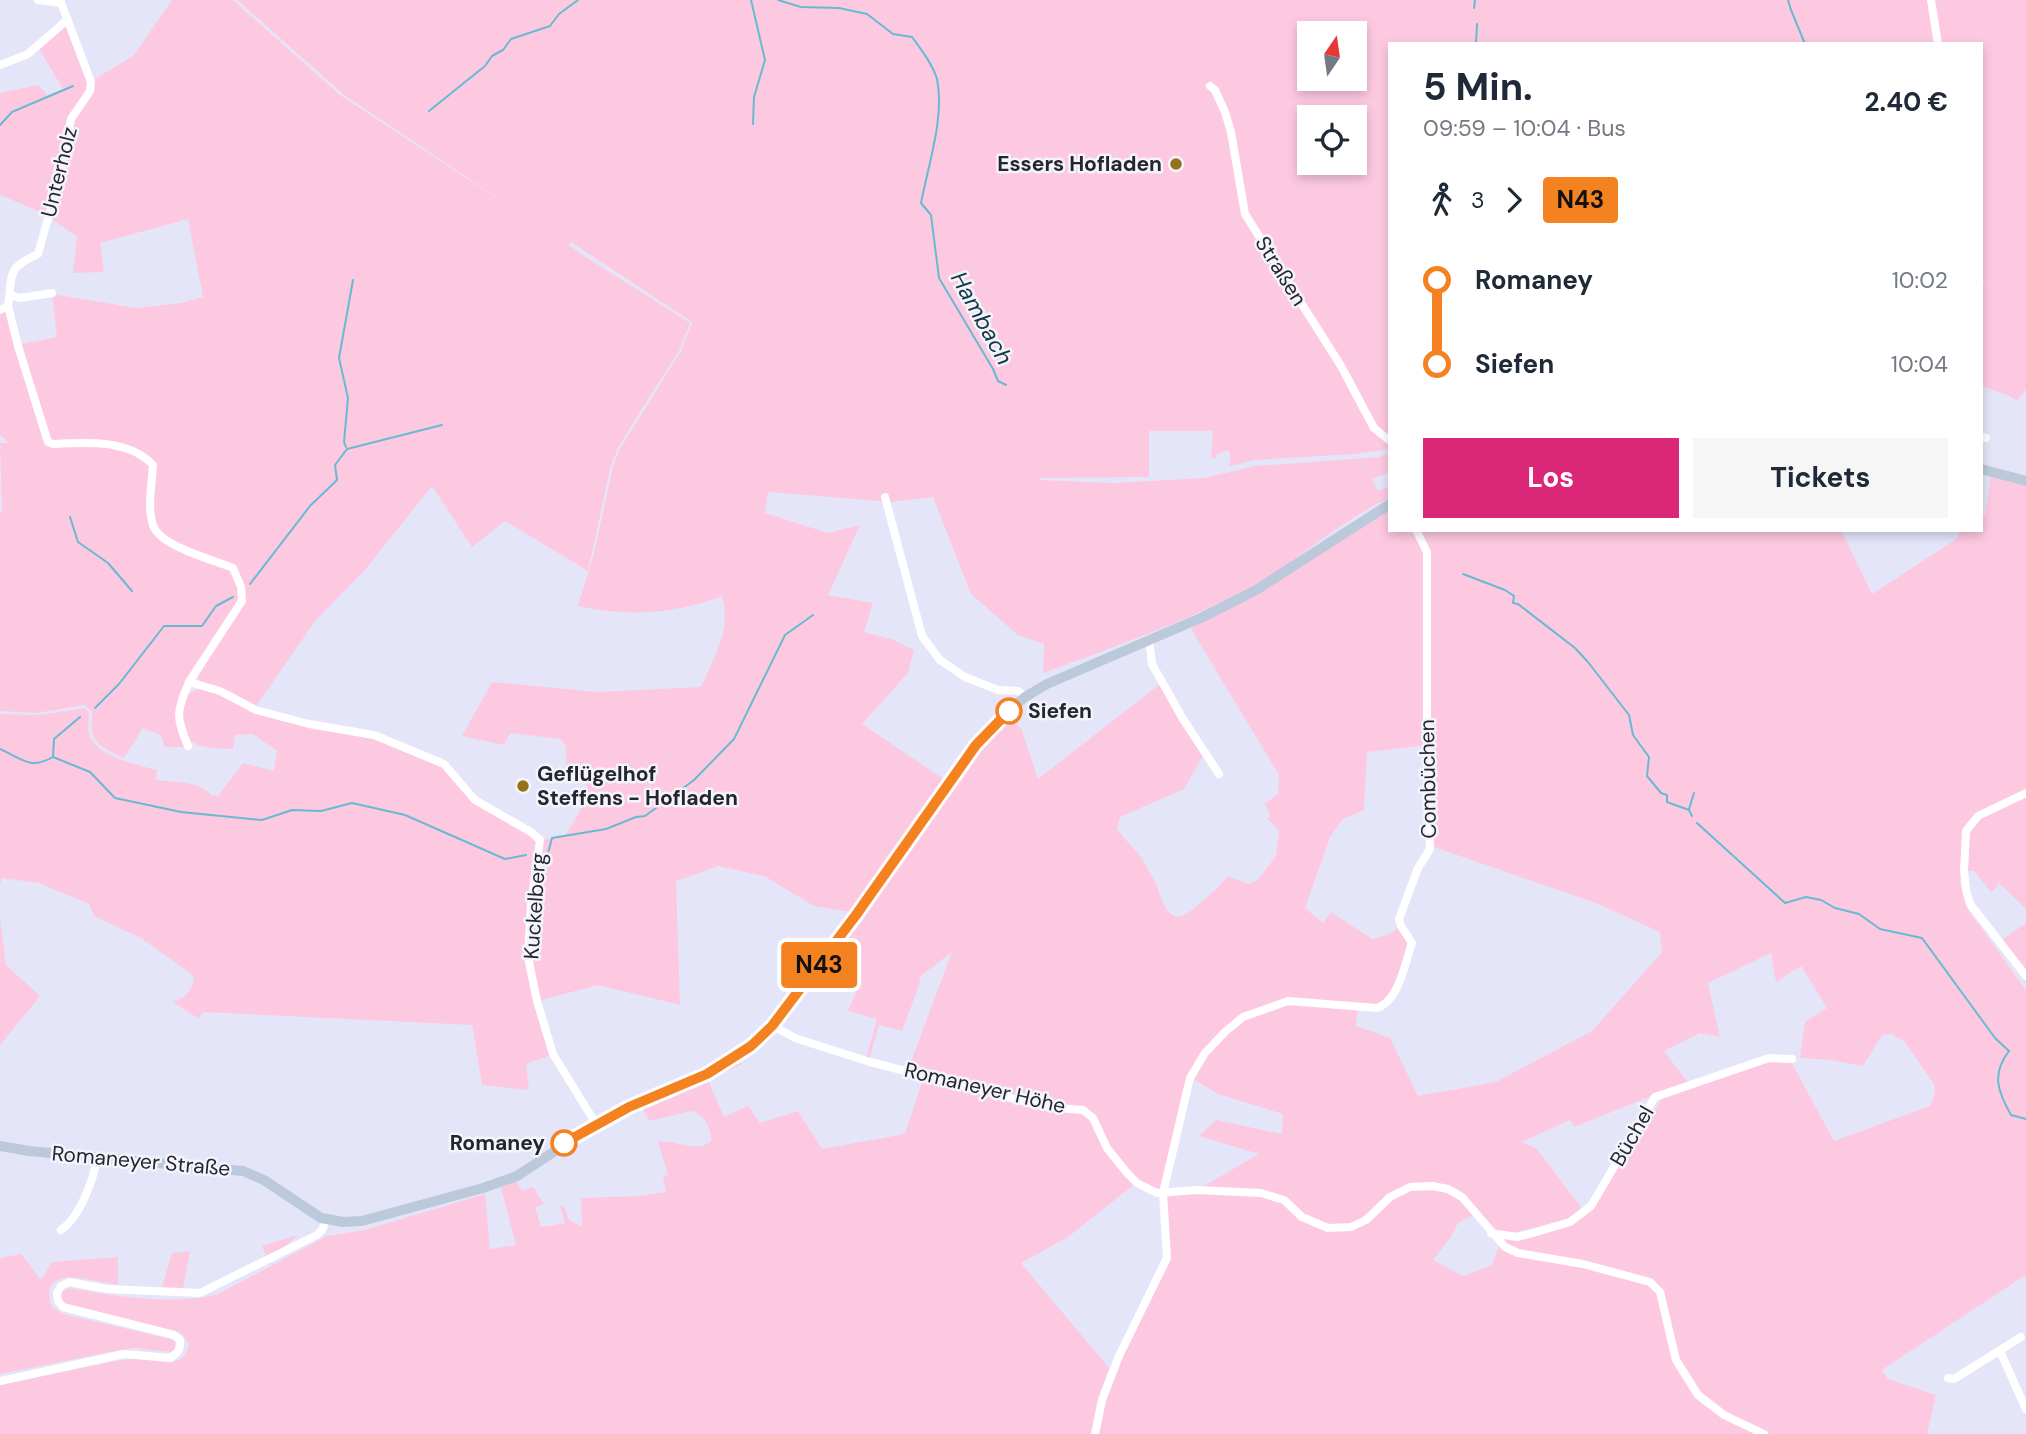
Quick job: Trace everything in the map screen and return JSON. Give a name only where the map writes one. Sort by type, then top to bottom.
[{"type":"main road","points":[[1983,470],[2026,481]]},
{"type":"main road","points":[[596,1124],[707,1074],[751,1046],[772,1026],[856,915],[976,745],[1025,697],[1050,683],[1203,617],[1256,590],[1388,505]]},
{"type":"main road","name":"Romaneyer Straße","points":[[0,1146],[243,1171],[258,1177],[326,1220],[353,1222],[483,1188],[517,1176],[596,1124]]},
{"type":"street","points":[[38,0],[60,1]]},
{"type":"street","points":[[1931,0],[1938,42]]},
{"type":"street","name":"Unterholz","points":[[4,308],[10,295],[12,271],[19,263],[38,254],[61,172],[71,119],[90,90],[91,82],[60,1]]},
{"type":"street","points":[[0,65],[28,54],[67,20]]},
{"type":"street","name":"Straßen","points":[[1210,86],[1215,90],[1231,132],[1245,214],[1340,366],[1374,428],[1388,438]]},
{"type":"street","points":[[10,295],[20,298],[52,293]]},
{"type":"street","points":[[4,308],[48,442],[95,442],[145,456],[153,465],[151,512],[156,533],[184,550],[233,568],[241,587],[242,601],[189,682],[182,699],[178,717],[188,746]]},
{"type":"street","points":[[885,497],[922,636],[940,660],[965,677],[998,690],[1018,691],[1025,697]]},
{"type":"street","name":"Combüchen","points":[[1163,1193],[1190,1078],[1205,1053],[1226,1031],[1243,1017],[1288,1001],[1377,1008],[1386,1005],[1392,997],[1412,943],[1399,919],[1418,868],[1430,849],[1427,552],[1417,532]]},
{"type":"street","points":[[1149,639],[1152,664],[1183,719],[1219,774]]},
{"type":"street","name":"Kuckelberg","points":[[189,682],[220,691],[256,710],[309,724],[374,735],[444,764],[475,800],[531,832],[540,841],[531,904],[528,957],[537,1001],[553,1054],[596,1124]]},
{"type":"street","points":[[2026,793],[1978,816],[1966,831],[1964,870],[1970,904],[2026,976]]},
{"type":"street","name":"Romaneyer Höhe","points":[[772,1026],[795,1038],[870,1062],[1046,1107],[1083,1110],[1093,1118],[1107,1148],[1127,1173],[1149,1191],[1163,1193]]},
{"type":"street","name":"Büchel","points":[[1491,1233],[1517,1237],[1533,1233],[1570,1222],[1591,1206],[1655,1097],[1769,1058],[1791,1059]]},
{"type":"street","points":[[61,1230],[70,1224],[92,1181],[97,1157]]},
{"type":"street","points":[[1095,1434],[1102,1400],[1119,1356],[1167,1258],[1163,1193],[1197,1190],[1261,1193],[1284,1200],[1302,1217],[1328,1228],[1350,1227],[1366,1220],[1390,1197],[1410,1187],[1432,1186],[1448,1189],[1462,1197],[1491,1233],[1505,1247],[1518,1253],[1615,1271],[1650,1282],[1660,1292],[1676,1360],[1698,1395],[1724,1415],[1765,1434]]},
{"type":"street","points":[[0,1381],[124,1354],[170,1358],[177,1354],[181,1347],[180,1340],[174,1335],[63,1307],[58,1301],[57,1293],[61,1286],[69,1282],[107,1289],[200,1293],[317,1235],[326,1220]]},
{"type":"street","points":[[1948,1378],[1954,1380],[2021,1337]]},
{"type":"street","points":[[2000,1351],[2026,1409]]},
{"type":"shaded area","points":[[172,0],[233,0],[340,95],[530,220],[343,94],[237,0],[1931,0],[1939,42],[1388,42],[1388,449],[1355,454],[1254,460],[1230,466],[1228,450],[1217,454],[1216,459],[1211,457],[1213,431],[1149,431],[1149,477],[1040,480],[1114,483],[1204,478],[1255,466],[1379,457],[1388,453],[1388,472],[1372,479],[1378,491],[1388,487],[1388,498],[1353,518],[1250,587],[1200,612],[1122,644],[1043,673],[1044,644],[1018,635],[971,594],[933,497],[891,502],[768,492],[765,513],[828,533],[860,525],[828,595],[873,603],[864,632],[891,639],[914,650],[908,673],[862,724],[945,780],[856,913],[814,906],[764,876],[718,866],[676,881],[680,1005],[598,985],[538,1001],[531,958],[542,840],[565,836],[585,802],[588,769],[566,765],[566,747],[561,739],[510,733],[504,745],[462,736],[492,682],[597,692],[701,687],[723,631],[725,608],[722,596],[687,607],[651,612],[614,612],[578,606],[594,553],[613,466],[620,449],[681,351],[692,322],[571,242],[569,245],[581,254],[690,323],[679,351],[618,448],[611,465],[588,571],[505,521],[472,547],[432,486],[364,571],[316,620],[254,709],[198,680],[198,672],[217,643],[215,641],[181,694],[177,719],[183,747],[165,747],[161,735],[143,728],[124,758],[97,742],[92,731],[92,712],[85,705],[36,713],[0,711],[0,443],[9,443],[0,435],[0,311],[7,307],[17,346],[47,441],[63,445],[107,444],[140,456],[152,466],[150,513],[157,534],[186,551],[226,564],[185,549],[157,532],[152,512],[154,466],[142,455],[118,445],[101,442],[49,441],[18,345],[57,337],[52,294],[137,308],[181,303],[203,297],[188,219],[100,243],[104,272],[73,273],[77,237],[49,217],[62,173],[72,119],[91,91],[92,81],[134,55]]},
{"type":"shaded area","points":[[1933,0],[2026,0],[2026,389],[2017,401],[1983,387],[1983,42],[1940,42]]},
{"type":"shaded area","points":[[67,21],[90,83],[89,90],[70,119],[48,215],[0,195],[0,93],[38,85],[47,95],[63,89],[38,47]]},
{"type":"shaded area","points":[[1991,475],[2026,485],[2026,909],[1998,882],[1991,892],[1974,871],[1962,870],[1960,881],[1968,910],[2026,990],[2026,1278],[2024,1276],[1882,1370],[1888,1379],[1936,1395],[1927,1434],[1770,1434],[1726,1415],[1699,1394],[1688,1379],[1670,1335],[1662,1291],[1649,1280],[1616,1270],[1517,1251],[1500,1240],[1571,1220],[1592,1208],[1665,1094],[1769,1059],[1790,1060],[1834,1141],[1930,1106],[1935,1094],[1934,1084],[1904,1041],[1892,1034],[1882,1035],[1863,1066],[1800,1058],[1805,1022],[1827,1008],[1801,966],[1776,982],[1771,953],[1708,983],[1720,1037],[1700,1033],[1664,1051],[1689,1084],[1664,1091],[1574,1127],[1570,1120],[1521,1142],[1537,1149],[1583,1210],[1570,1218],[1498,1237],[1455,1193],[1444,1188],[1419,1186],[1456,1196],[1475,1214],[1458,1223],[1433,1260],[1463,1276],[1492,1265],[1500,1244],[1518,1255],[1584,1266],[1648,1283],[1659,1293],[1675,1360],[1697,1395],[1723,1416],[1761,1434],[1099,1434],[1110,1383],[1168,1259],[1167,1195],[1190,1194],[1259,1154],[1199,1136],[1216,1120],[1282,1134],[1283,1114],[1218,1094],[1192,1078],[1206,1053],[1227,1031],[1244,1018],[1290,1002],[1358,1008],[1356,1026],[1390,1038],[1418,1096],[1496,1082],[1592,1031],[1662,952],[1660,932],[1596,903],[1431,846],[1430,555],[1420,532],[1842,532],[1872,594],[1958,538],[1959,532],[1983,532]]},
{"type":"shaded area","points":[[1388,510],[1388,532],[1414,532],[1426,554],[1428,745],[1367,752],[1364,810],[1343,819],[1330,837],[1305,908],[1323,923],[1331,912],[1372,939],[1387,935],[1400,927],[1411,942],[1392,996],[1377,1007],[1288,999],[1226,1029],[1190,1077],[1165,1194],[1139,1180],[1108,1146],[1089,1111],[1037,1103],[909,1067],[952,952],[918,978],[921,980],[902,1031],[879,1025],[869,1060],[866,1059],[877,1019],[848,1011],[860,983],[830,963],[865,917],[859,914],[978,749],[1003,726],[1015,724],[1021,728],[1038,779],[1160,684],[1204,754],[1184,789],[1120,817],[1117,828],[1141,857],[1164,905],[1172,915],[1183,915],[1191,911],[1227,876],[1248,884],[1257,881],[1276,856],[1279,831],[1267,818],[1271,816],[1264,804],[1278,794],[1279,775],[1191,629]]},
{"type":"shaded area","points":[[198,689],[207,689],[238,704],[374,735],[445,765],[475,802],[530,833],[539,843],[529,958],[552,1055],[526,1064],[529,1090],[482,1085],[472,1025],[203,1012],[198,1018],[173,1002],[188,992],[194,976],[141,938],[94,916],[89,904],[39,883],[2,878],[0,885],[0,714],[39,715],[85,708],[89,714],[89,734],[99,748],[118,758],[157,770],[156,780],[193,785],[211,795],[218,796],[243,763],[274,771],[277,751],[253,734],[235,735],[233,749],[201,746],[188,739],[181,724],[181,713],[186,695]]},
{"type":"shaded area","points":[[0,919],[6,965],[40,996],[0,1045]]},
{"type":"shaded area","points":[[2026,923],[2026,971],[2000,941]]},
{"type":"shaded area","points":[[740,1061],[742,1064],[708,1080],[724,1117],[748,1106],[760,1123],[798,1111],[822,1149],[905,1134],[924,1076],[1078,1111],[1089,1118],[1135,1184],[1068,1237],[1021,1263],[1109,1368],[1097,1402],[1092,1434],[0,1434],[0,1385],[121,1360],[174,1361],[179,1360],[187,1351],[189,1344],[182,1333],[66,1304],[61,1302],[61,1292],[69,1288],[124,1297],[201,1298],[218,1294],[327,1236],[365,1230],[485,1194],[490,1249],[516,1245],[501,1188],[516,1180],[522,1191],[533,1187],[544,1204],[535,1207],[541,1227],[565,1223],[560,1206],[564,1206],[569,1220],[582,1227],[581,1198],[666,1192],[663,1176],[668,1175],[658,1142],[699,1146],[711,1141],[706,1123],[700,1115],[692,1111],[649,1121],[643,1109],[639,1109],[675,1095]]},
{"type":"shaded area","points":[[298,1235],[287,1245],[266,1257],[262,1246]]},
{"type":"shaded area","points":[[190,1251],[183,1288],[162,1287],[172,1253]]},
{"type":"shaded area","points":[[21,1254],[41,1280],[52,1262],[118,1257],[118,1285],[83,1279],[60,1279],[53,1284],[50,1293],[52,1307],[63,1314],[170,1339],[175,1342],[175,1350],[120,1350],[0,1374],[0,1258]]},
{"type":"waterway","points":[[429,111],[485,66],[511,39],[550,26],[559,14],[578,0]]},
{"type":"waterway","points":[[751,0],[765,60],[754,97],[753,124]]},
{"type":"waterway","name":"Hambach","points":[[778,0],[801,7],[839,8],[867,14],[893,34],[912,37],[930,63],[937,79],[939,109],[921,203],[931,215],[939,278],[998,381],[1006,385]]},
{"type":"waterway","points":[[1474,8],[1475,0]]},
{"type":"waterway","points":[[1788,0],[1804,42]]},
{"type":"waterway","points":[[1476,42],[1477,24]]},
{"type":"waterway","points":[[0,125],[12,112],[73,86]]},
{"type":"waterway","points":[[346,447],[344,442],[348,398],[339,358],[353,280]]},
{"type":"waterway","points":[[250,584],[310,506],[337,480],[335,465],[347,449],[442,425]]},
{"type":"waterway","points":[[70,517],[78,542],[108,563],[132,591]]},
{"type":"waterway","points":[[1463,574],[1505,590],[1514,596],[1513,603],[1518,604],[1575,648],[1629,715],[1633,735],[1649,757],[1647,776],[1661,793],[1667,795],[1667,802],[1689,810],[1692,816]]},
{"type":"waterway","points":[[95,708],[119,684],[164,626],[202,626],[216,606],[233,597]]},
{"type":"waterway","points":[[548,853],[552,838],[606,829],[645,816],[694,780],[734,739],[785,635],[813,615]]},
{"type":"waterway","points":[[53,757],[54,739],[80,717]]},
{"type":"waterway","points":[[0,749],[32,763],[53,757],[90,772],[115,798],[181,812],[262,820],[292,810],[321,811],[352,803],[405,815],[505,859],[526,855]]},
{"type":"waterway","points":[[1689,809],[1694,793]]},
{"type":"waterway","points":[[1697,823],[1785,903],[1806,897],[1821,900],[1835,908],[1859,914],[1880,929],[1922,938],[1995,1038],[2009,1051],[2000,1067],[1998,1083],[2011,1115],[2026,1119]]},
{"type":"bus line","name":"N43","points":[[564,1143],[629,1107],[707,1074],[751,1046],[772,1026],[856,915],[976,745],[1009,711]]},
{"type":"place","name":"Essers Hofladen","points":[[1176,164]]},
{"type":"place","name":"Siefen","points":[[1009,711]]},
{"type":"place","name":"Geflügelhof Steffens - Hofladen","points":[[523,786]]},
{"type":"place","name":"Romaney","points":[[564,1143]]}]
